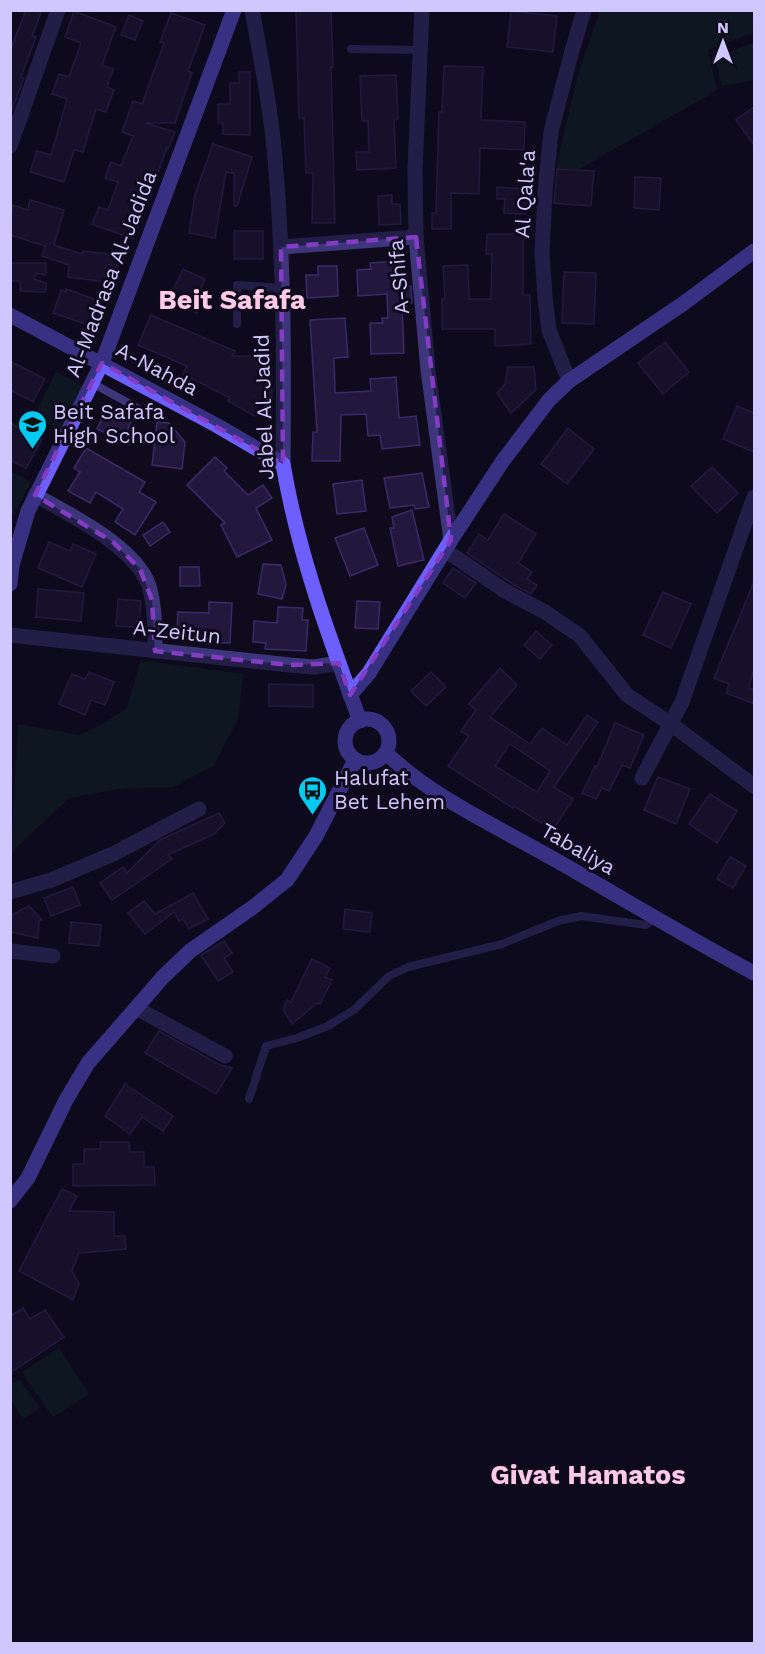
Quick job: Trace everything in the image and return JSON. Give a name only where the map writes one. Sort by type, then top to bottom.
[{"type":"street","points":[[10,147],[58,10]]},
{"type":"street","name":"Al-Madrasa Al-Jadida","points":[[10,585],[12,565],[28,511],[102,363],[234,10]]},
{"type":"street","name":"Jabel Al-Jadid","points":[[252,10],[275,157],[281,247],[283,464],[290,508],[305,563],[360,721]]},
{"type":"street","name":"A-Shifa","points":[[422,10],[415,168],[416,237],[428,370],[448,545]]},
{"type":"street","name":"Al Qala'a","points":[[569,381],[549,330],[542,253],[544,202],[551,132],[584,10]]},
{"type":"street","points":[[281,247],[416,237]]},
{"type":"street","points":[[351,695],[369,673],[448,545],[525,431],[549,400],[569,381],[684,303],[754,251]]},
{"type":"street","name":"A-Nahda","points":[[10,315],[216,424],[283,464]]},
{"type":"street","points":[[35,495],[113,542],[140,569],[148,584],[152,600],[155,651]]},
{"type":"street","points":[[642,778],[682,702],[754,496]]},
{"type":"street","points":[[448,545],[505,591],[545,612],[580,636],[627,695],[671,724],[754,786]]},
{"type":"street","name":"A-Zeitun","points":[[10,635],[298,666],[339,663]]},
{"type":"street","points":[[373,720],[385,728],[389,740],[386,753],[381,759],[368,763],[355,760],[347,749],[346,735],[349,729],[360,721],[373,720]]},
{"type":"street","name":"Tabaliya","points":[[386,753],[418,780],[459,806],[754,973]]},
{"type":"street","points":[[10,1201],[32,1170],[75,1082],[94,1056],[190,951],[252,908],[287,880],[316,836],[355,760]]},
{"type":"street","points":[[10,892],[51,880],[114,854],[199,809]]},
{"type":"street","points":[[10,951],[53,956]]},
{"type":"street","points":[[136,1008],[225,1056]]},
{"type":"lane","points":[[351,49],[420,50]]},
{"type":"lane","points":[[237,324],[237,285],[282,288]]},
{"type":"lane","points":[[92,383],[143,411]]},
{"type":"lane","points":[[249,1099],[266,1046],[297,1038],[328,1026],[355,1009],[389,976],[408,967],[502,944],[558,921],[581,916],[646,925],[656,918]]},
{"type":"highlighted area","points":[[416,237],[451,540],[350,695],[339,663],[290,665],[155,651],[152,600],[140,569],[113,542],[35,495],[102,363],[283,464],[281,247]]},
{"type":"green space","points":[[600,11],[754,11],[752,33],[708,50],[717,90],[577,170],[556,168],[578,75]]},
{"type":"green space","points":[[754,42],[754,80],[722,86],[715,59]]},
{"type":"green space","points":[[56,372],[83,385],[60,430],[34,417]]},
{"type":"green space","points":[[11,471],[31,482],[11,519]]},
{"type":"green space","points":[[141,660],[243,674],[238,719],[213,766],[173,787],[124,788],[69,798],[11,852],[18,724],[79,735],[105,723],[127,708]]},
{"type":"green space","points":[[59,1348],[89,1394],[53,1417],[22,1372]]},
{"type":"green space","points":[[19,1379],[40,1408],[23,1419],[11,1400],[11,1385]]},
{"type":"building","points":[[26,10],[42,10],[32,36],[36,37],[21,77],[24,78],[10,115],[10,51]]},
{"type":"building","points":[[296,10],[331,10],[335,223],[312,223],[313,173],[306,173],[304,118],[299,118]]},
{"type":"building","points":[[74,11],[116,27],[102,65],[113,69],[107,87],[114,90],[106,112],[96,109],[83,152],[74,150],[64,182],[30,172],[37,151],[51,155],[67,99],[52,94],[59,74],[69,77],[81,43],[65,37]]},
{"type":"building","points":[[511,11],[557,16],[553,52],[507,47]]},
{"type":"building","points":[[171,13],[205,25],[188,71],[192,73],[175,123],[145,123],[175,132],[133,239],[92,224],[99,207],[108,210],[118,182],[105,178],[111,162],[121,166],[133,136],[122,132],[133,101],[142,104],[164,43],[160,42]]},
{"type":"building","points":[[129,15],[143,21],[135,40],[121,35]]},
{"type":"building","points":[[444,66],[483,67],[481,120],[525,122],[524,150],[480,148],[479,194],[451,193],[451,229],[432,229],[432,213],[436,213],[439,112],[442,112]]},
{"type":"building","points":[[239,72],[250,72],[250,135],[223,134],[223,123],[218,123],[218,104],[230,104],[230,83],[239,83]]},
{"type":"building","points":[[396,75],[398,119],[394,120],[396,168],[357,170],[356,152],[369,152],[368,121],[362,121],[360,76]]},
{"type":"building","points":[[754,107],[754,145],[736,120]]},
{"type":"building","points":[[213,144],[252,157],[237,206],[234,206],[234,173],[226,172],[215,238],[189,233],[195,195]]},
{"type":"building","points":[[557,169],[594,171],[591,206],[554,203]]},
{"type":"building","points":[[635,177],[661,178],[659,210],[634,208]]},
{"type":"building","points":[[497,187],[526,189],[525,214],[504,213],[505,199],[497,199]]},
{"type":"building","points":[[392,195],[392,204],[400,204],[401,224],[379,225],[378,196]]},
{"type":"building","points":[[30,200],[64,210],[54,245],[82,254],[83,251],[118,255],[114,283],[68,277],[69,265],[42,256],[45,246],[10,235],[10,215],[13,205],[28,210]]},
{"type":"building","points":[[234,231],[263,231],[263,259],[234,259]]},
{"type":"building","points":[[487,234],[523,234],[523,295],[530,295],[531,344],[495,346],[495,329],[442,329],[442,299],[445,299],[443,266],[468,265],[469,299],[491,299],[492,254],[486,254]]},
{"type":"building","points":[[399,261],[401,287],[411,286],[412,303],[402,304],[404,353],[371,354],[370,323],[383,323],[382,318],[388,318],[387,294],[358,296],[357,270],[371,269],[370,263]]},
{"type":"building","points":[[10,263],[46,263],[46,275],[36,273],[34,279],[46,283],[46,292],[20,291],[20,281],[10,281]]},
{"type":"building","points":[[318,266],[337,266],[338,296],[307,298],[306,275],[318,275]]},
{"type":"building","points":[[183,269],[205,279],[199,292],[206,296],[197,313],[169,299]]},
{"type":"building","points":[[564,272],[596,273],[594,324],[562,323]]},
{"type":"building","points":[[66,289],[102,302],[94,327],[53,313],[61,290],[66,292]]},
{"type":"building","points":[[151,315],[235,351],[232,356],[271,356],[272,410],[254,416],[228,401],[230,398],[183,374],[187,366],[138,345]]},
{"type":"building","points":[[345,318],[348,357],[334,358],[335,393],[371,391],[370,379],[396,377],[399,418],[416,416],[420,445],[382,449],[380,435],[368,436],[366,414],[341,415],[340,461],[312,461],[313,432],[317,432],[310,320]]},
{"type":"building","points":[[665,342],[689,372],[663,394],[638,363]]},
{"type":"building","points":[[10,361],[45,379],[33,402],[10,390]]},
{"type":"building","points":[[508,367],[534,367],[536,390],[511,413],[497,393],[505,384]]},
{"type":"building","points":[[109,404],[134,416],[122,441],[97,429]]},
{"type":"building","points":[[737,406],[754,413],[754,452],[723,439]]},
{"type":"building","points":[[157,422],[169,423],[185,442],[182,469],[152,465]]},
{"type":"building","points":[[10,423],[42,439],[26,468],[10,460]]},
{"type":"building","points":[[568,428],[594,449],[567,484],[541,464]]},
{"type":"building","points":[[86,448],[145,482],[139,492],[156,502],[135,535],[115,522],[123,509],[96,492],[90,503],[68,491],[80,472],[74,468]]},
{"type":"building","points":[[215,457],[227,468],[224,471],[248,495],[263,485],[272,498],[256,508],[272,540],[237,557],[221,525],[225,523],[187,485]]},
{"type":"building","points":[[712,467],[738,493],[717,513],[691,486]]},
{"type":"building","points":[[422,473],[429,507],[415,509],[414,505],[390,508],[384,478]]},
{"type":"building","points":[[362,480],[366,511],[337,514],[333,484]]},
{"type":"building","points":[[412,510],[424,560],[398,566],[390,528],[394,528],[392,517]]},
{"type":"building","points":[[504,514],[536,534],[518,563],[532,572],[527,579],[537,585],[531,594],[467,553],[479,534],[488,540]]},
{"type":"building","points":[[163,522],[170,532],[150,546],[143,535]]},
{"type":"building","points":[[364,528],[378,565],[350,576],[335,538]]},
{"type":"building","points":[[49,542],[70,551],[73,544],[96,554],[82,587],[38,568]]},
{"type":"building","points":[[263,564],[281,565],[286,585],[282,599],[258,594]]},
{"type":"building","points":[[180,567],[199,567],[200,586],[180,586]]},
{"type":"building","points":[[453,568],[476,583],[465,598],[443,583]]},
{"type":"building","points":[[754,582],[754,670],[748,688],[754,690],[754,704],[726,693],[729,684],[714,678]]},
{"type":"building","points":[[38,589],[84,593],[81,621],[36,617]]},
{"type":"building","points":[[663,592],[691,604],[671,648],[643,635]]},
{"type":"building","points":[[118,599],[141,601],[139,627],[116,626]]},
{"type":"building","points":[[357,601],[380,602],[378,629],[355,628]]},
{"type":"building","points":[[209,602],[232,603],[230,643],[211,643],[211,636],[193,635],[193,631],[177,630],[178,612],[209,613]]},
{"type":"building","points":[[278,607],[303,608],[302,620],[308,620],[306,651],[265,649],[266,643],[253,642],[254,621],[277,623]]},
{"type":"building","points":[[536,631],[552,645],[540,659],[524,645]]},
{"type":"building","points":[[500,668],[517,685],[490,717],[530,744],[542,728],[567,745],[587,715],[598,722],[554,787],[573,799],[553,830],[514,806],[513,808],[448,766],[469,736],[461,731],[476,710],[469,704]],"holes":[[[510,744],[550,771],[537,792],[495,766]]]},
{"type":"building","points":[[89,672],[114,682],[105,705],[91,700],[85,715],[59,704],[72,674],[85,679]]},
{"type":"building","points":[[431,672],[446,687],[426,706],[411,691]]},
{"type":"building","points":[[269,684],[313,685],[313,707],[269,706]]},
{"type":"building","points":[[615,723],[644,735],[630,768],[622,765],[609,791],[602,788],[596,799],[582,793],[595,766],[597,767]]},
{"type":"building","points":[[658,777],[690,789],[676,824],[644,810]]},
{"type":"building","points":[[710,794],[737,811],[717,843],[689,824]]},
{"type":"building","points":[[219,813],[225,823],[214,834],[168,855],[172,859],[112,900],[100,883],[123,867],[127,873],[160,840]]},
{"type":"building","points":[[730,857],[746,866],[733,888],[717,879]]},
{"type":"building","points":[[73,887],[80,905],[51,916],[44,898]]},
{"type":"building","points":[[193,893],[208,919],[189,929],[183,919],[179,921],[174,912],[145,934],[128,913],[144,901],[155,914]]},
{"type":"building","points":[[29,906],[42,920],[39,921],[38,938],[10,932],[10,916]]},
{"type":"building","points":[[345,909],[372,913],[370,932],[343,929]]},
{"type":"building","points":[[71,922],[101,925],[99,946],[69,943]]},
{"type":"building","points":[[224,941],[232,953],[224,958],[233,972],[218,981],[201,955]]},
{"type":"building","points":[[312,959],[330,968],[325,977],[332,980],[320,1004],[317,1003],[292,1024],[283,1010],[287,1000],[291,1002]]},
{"type":"building","points":[[159,1031],[220,1065],[232,1068],[216,1094],[145,1053]]},
{"type":"building","points":[[125,1084],[173,1116],[163,1131],[142,1117],[130,1134],[105,1116]]},
{"type":"building","points":[[100,1142],[129,1142],[130,1152],[144,1152],[144,1167],[154,1167],[155,1185],[73,1186],[73,1164],[84,1164],[84,1149],[101,1149]]},
{"type":"building","points":[[62,1189],[77,1196],[69,1211],[114,1212],[114,1236],[125,1236],[126,1249],[79,1253],[72,1271],[79,1284],[73,1300],[19,1271]]},
{"type":"building","points":[[23,1308],[30,1319],[45,1310],[64,1337],[10,1373],[10,1316]]},
{"type":"place","name":"Beit Safafa High School","points":[[32,450]]},
{"type":"place","name":"Halufat Bet Lehem","points":[[313,816]]},
{"type":"district","name":"Beit Safafa","points":[[232,300]]},
{"type":"district","name":"Givat Hamatos","points":[[588,1475]]}]
